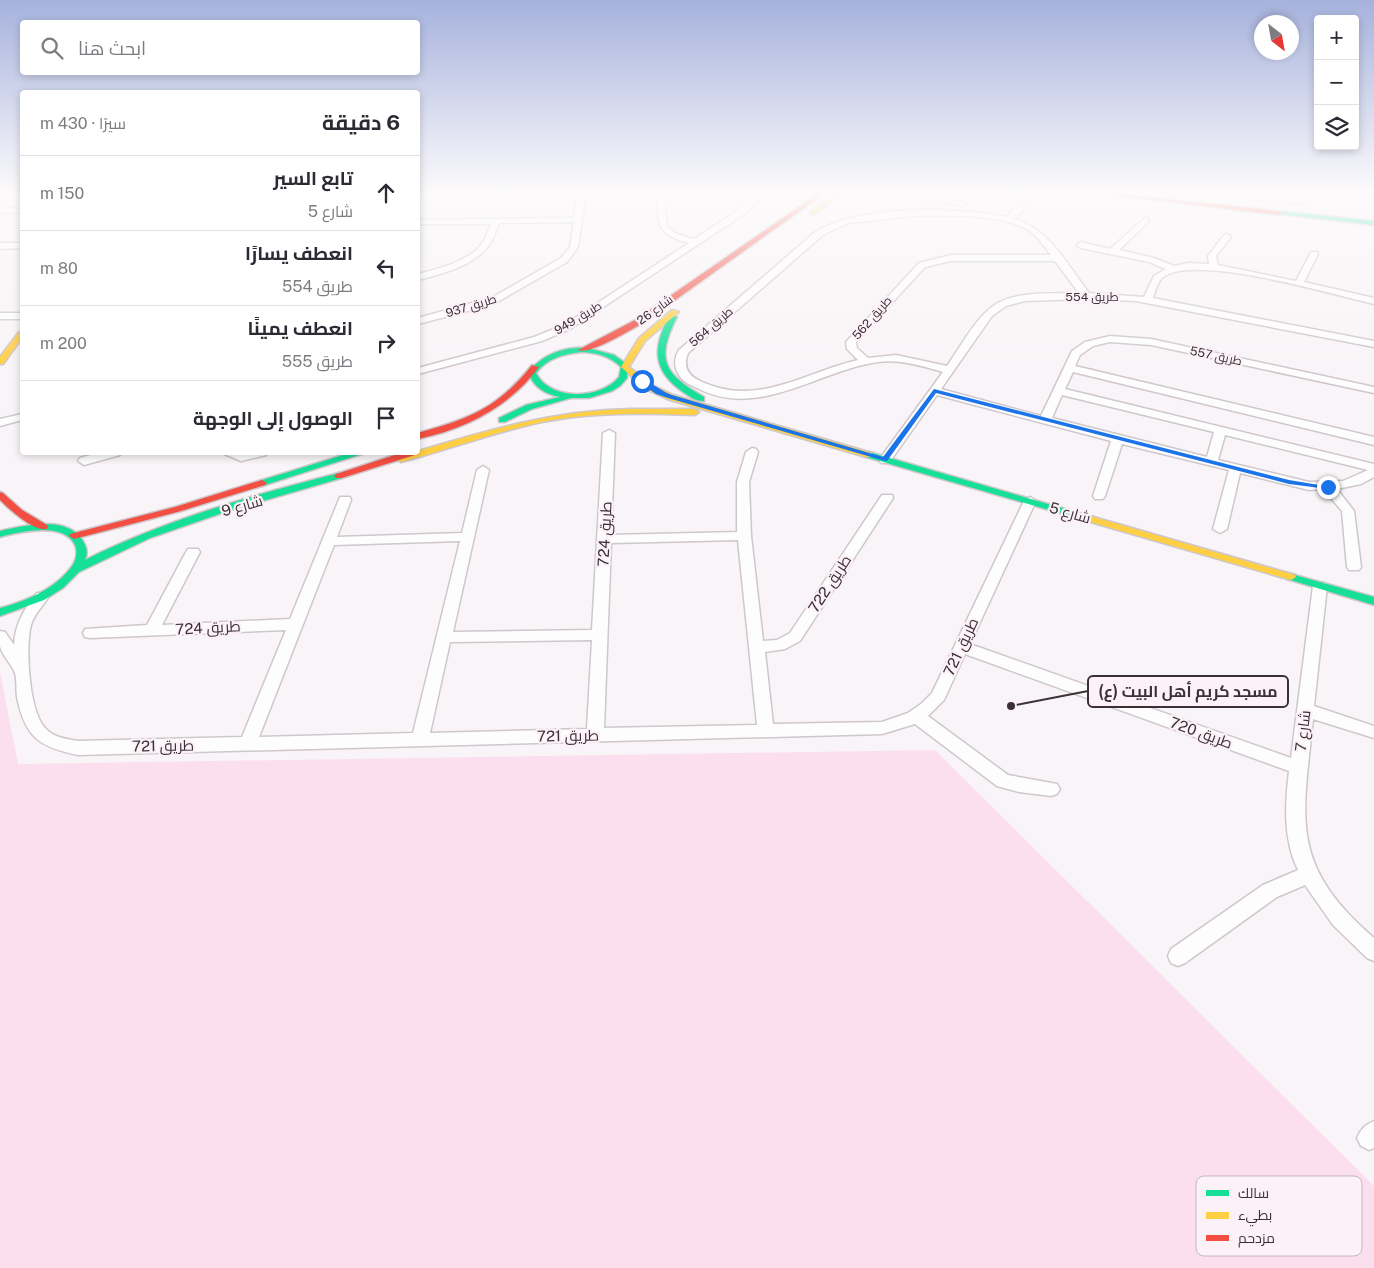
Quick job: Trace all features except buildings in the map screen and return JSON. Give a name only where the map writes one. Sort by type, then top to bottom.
[{"type":"main road","name":"شارع 26","points":[[582,350],[600,344],[625,331],[735,252]]},
{"type":"main road","points":[[734,270],[759,252]]},
{"type":"main road","name":"شارع 26","points":[[578,396],[597,394],[620,383],[626,376],[626,367],[642,340],[682,307],[664,331],[659,344],[661,366],[674,381],[695,396],[737,415]]},
{"type":"main road","points":[[0,362],[20,337]]},
{"type":"main road","points":[[420,435],[468,420],[490,409],[508,397],[541,361],[554,355],[582,350]]},
{"type":"main road","name":"شارع 5","points":[[582,350],[605,353],[621,361],[649,387],[658,392],[737,415],[765,426]]},
{"type":"main road","name":"شارع 5","points":[[535,367],[532,374],[533,380],[538,387],[553,394],[700,412],[765,426],[1030,501],[1374,602]]},
{"type":"main road","name":"شارع 9","points":[[420,451],[488,426],[529,408],[578,396]]},
{"type":"main road","points":[[420,453],[531,422],[563,416],[618,411],[700,412]]},
{"type":"main road","name":"شارع 9","points":[[74,536],[168,511],[354,455]]},
{"type":"main road","name":"شارع 9","points":[[74,570],[99,556],[155,532],[407,455]]},
{"type":"main road","points":[[386,462],[411,455]]},
{"type":"main road","points":[[0,495],[19,512],[43,528]]},
{"type":"main road","points":[[0,534],[26,528],[61,530],[74,536],[80,542],[82,550],[80,560],[74,570],[61,584],[42,596],[0,612]]},
{"type":"street","points":[[420,275],[446,268],[474,252]]},
{"type":"street","name":"طريق 937","points":[[420,320],[496,299],[564,260],[571,252]]},
{"type":"street","name":"طريق 949","points":[[420,370],[538,339],[560,330],[680,252]]},
{"type":"street","name":"طريق 564","points":[[798,252],[683,352],[679,360],[680,369],[686,378],[698,385],[731,394],[750,394],[788,387],[879,359],[906,359],[950,370]]},
{"type":"street","name":"طريق 564","points":[[1051,252],[1086,296]]},
{"type":"street","points":[[1113,252],[1160,263],[1175,269]]},
{"type":"street","points":[[1214,267],[1212,256],[1215,252]]},
{"type":"street","points":[[1299,284],[1314,254]]},
{"type":"street","name":"طريق 562","points":[[866,362],[852,349],[851,342],[922,265],[951,258],[1056,258]]},
{"type":"street","points":[[1148,299],[1159,276],[1175,269],[1214,267],[1374,300]]},
{"type":"street","name":"طريق 554","points":[[885,460],[989,314],[1003,304],[1025,298],[1086,296],[1148,299],[1374,344]]},
{"type":"street","points":[[0,316],[20,316]]},
{"type":"street","name":"طريق 557","points":[[1045,420],[1076,353],[1089,344],[1110,339],[1137,340],[1374,390]]},
{"type":"street","points":[[1069,368],[1352,434],[1374,441]]},
{"type":"street","points":[[934,391],[1289,482],[1328,487],[1357,481],[1374,470]]},
{"type":"street","points":[[1058,391],[1374,470]]},
{"type":"street","points":[[0,422],[20,417]]},
{"type":"street","points":[[1211,463],[1220,431]]},
{"type":"street","name":"طريق 724","points":[[595,735],[609,433]]},
{"type":"street","points":[[1098,496],[1118,439]]},
{"type":"street","points":[[752,452],[743,482],[744,536],[766,731]]},
{"type":"street","points":[[84,461],[105,455]]},
{"type":"street","points":[[1220,529],[1235,468]]},
{"type":"street","points":[[420,739],[483,470]]},
{"type":"street","points":[[1328,487],[1348,511],[1354,567]]},
{"type":"street","name":"طريق 722","points":[[757,647],[780,646],[795,637],[887,498]]},
{"type":"street","points":[[248,743],[345,500]]},
{"type":"street","name":"طريق 721","points":[[0,636],[21,673],[35,729],[45,738],[59,745],[78,748],[882,728],[901,724],[917,717],[930,707],[938,696],[1030,501]]},
{"type":"street","points":[[604,539],[744,536]]},
{"type":"street","points":[[328,541],[467,537]]},
{"type":"street","name":"طريق 724","points":[[151,631],[192,552]]},
{"type":"street","name":"شارع 7","points":[[1320,586],[1299,768],[1295,829],[1300,851],[1310,874],[1335,913],[1353,933],[1374,951]]},
{"type":"street","name":"طريق 721","points":[[21,673],[25,624],[42,596]]},
{"type":"street","name":"طريق 724","points":[[90,634],[295,624]]},
{"type":"street","points":[[444,637],[600,635]]},
{"type":"street","name":"طريق 720","points":[[961,647],[1299,768]]},
{"type":"street","points":[[1306,710],[1374,732]]},
{"type":"street","points":[[917,717],[1003,781],[1019,786],[1051,790]]},
{"type":"street","points":[[1178,956],[1270,891],[1310,874]]},
{"type":"shaded area","points":[[0,672],[18,764],[935,750],[1374,1186],[1374,1268],[0,1268]]},
{"type":"traffic: fast","points":[[673,317],[662,344],[663,366],[676,383],[701,399]]},
{"type":"traffic: fast","points":[[582,350],[600,352],[616,359],[625,367],[623,378],[609,390],[589,395],[567,396],[550,392],[541,387],[532,373],[536,367],[547,358],[560,353],[582,350]]},
{"type":"traffic: fast","points":[[502,420],[529,407],[567,398]]},
{"type":"traffic: fast","points":[[262,483],[354,455]]},
{"type":"traffic: fast","points":[[869,455],[1090,519]]},
{"type":"traffic: fast","points":[[74,570],[125,545],[179,524],[339,476]]},
{"type":"traffic: fast","points":[[0,534],[21,529],[57,528],[68,531],[76,537],[81,546],[82,553],[74,571],[59,586],[30,602],[0,612]]},
{"type":"traffic: fast","points":[[1291,577],[1374,601]]},
{"type":"traffic: slow","points":[[625,367],[642,340],[675,312]]},
{"type":"traffic: slow","points":[[0,362],[20,337]]},
{"type":"traffic: slow","points":[[626,368],[649,387],[670,397],[869,455]]},
{"type":"traffic: slow","points":[[420,453],[543,419],[613,412],[695,412]]},
{"type":"traffic: slow","points":[[401,459],[414,455]]},
{"type":"traffic: slow","points":[[1090,519],[1291,577]]},
{"type":"traffic: jam","points":[[582,350],[612,337],[640,321],[738,252]]},
{"type":"traffic: jam","points":[[420,435],[454,425],[488,410],[520,386],[535,367]]},
{"type":"traffic: jam","points":[[339,476],[406,455]]},
{"type":"traffic: jam","points":[[74,536],[178,509],[262,483]]},
{"type":"traffic: jam","points":[[0,495],[19,512],[43,527]]},
{"type":"place","name":"مسجد كريم أهل البيت (ع)","points":[[1011,706]]},
{"type":"route","points":[[642,381],[649,387],[670,397],[737,415],[765,426],[885,460],[934,391],[1289,482],[1328,487]]}]
